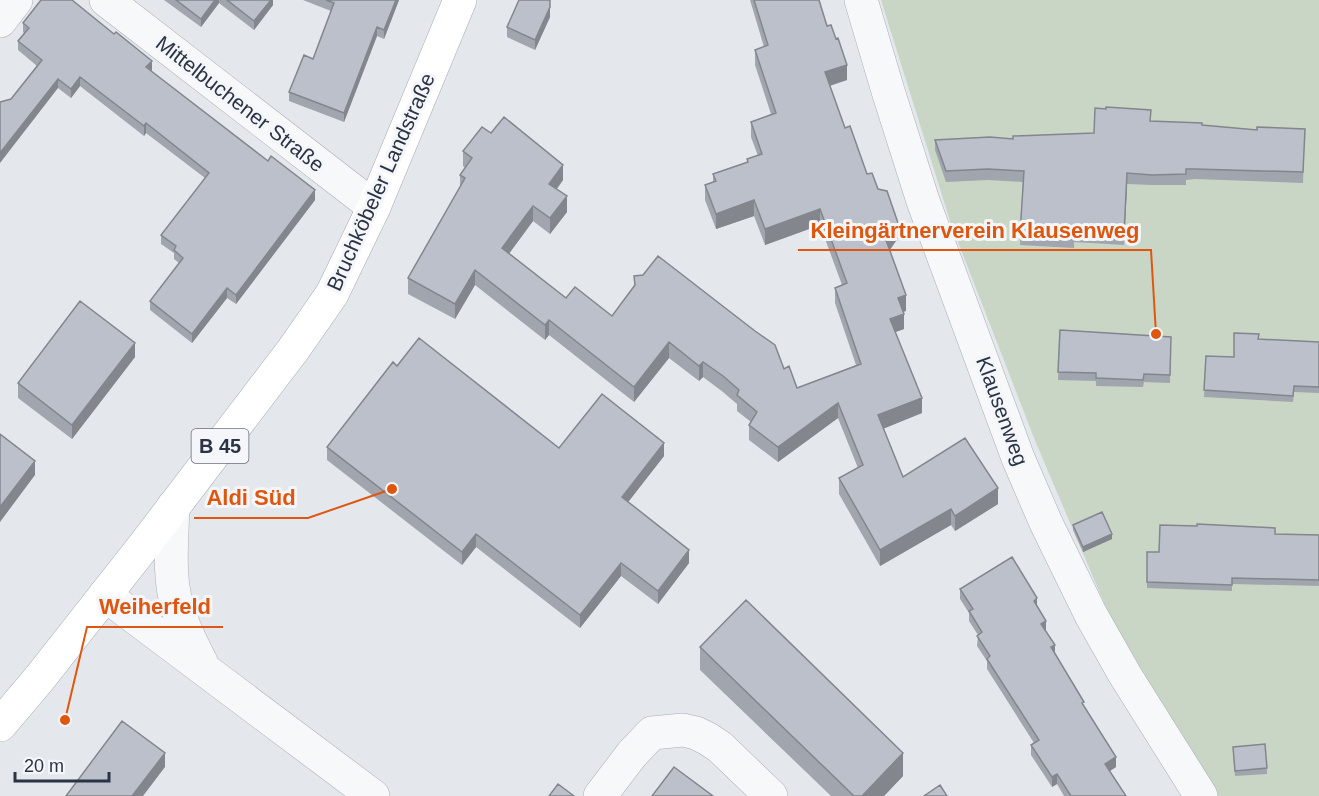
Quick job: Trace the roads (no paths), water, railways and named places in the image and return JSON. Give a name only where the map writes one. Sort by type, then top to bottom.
[{"type":"main road","name":"Bruchköbeler Landstraße","points":[[0,725],[173,507],[293,350],[332,294],[374,207],[460,0]]},
{"type":"street","points":[[0,21],[16,0]]},
{"type":"street","name":"Mittelbuchener Straße","points":[[106,0],[374,207]]},
{"type":"street","name":"Klausenweg","points":[[861,0],[923,201],[1018,458],[1046,523],[1091,615],[1125,675],[1200,796]]},
{"type":"street","points":[[173,507],[172,578],[176,605],[183,626],[205,669]]},
{"type":"street","points":[[105,595],[373,796]]},
{"type":"street","points":[[600,796],[632,754],[652,733],[683,729],[708,739],[720,747],[771,796]]},
{"type":"place","name":"Kleingärtnerverein Klausenweg","points":[[1156,334]]},
{"type":"place","name":"Aldi Süd","points":[[392,489]]},
{"type":"place","name":"Weiherfeld","points":[[65,720]]}]
